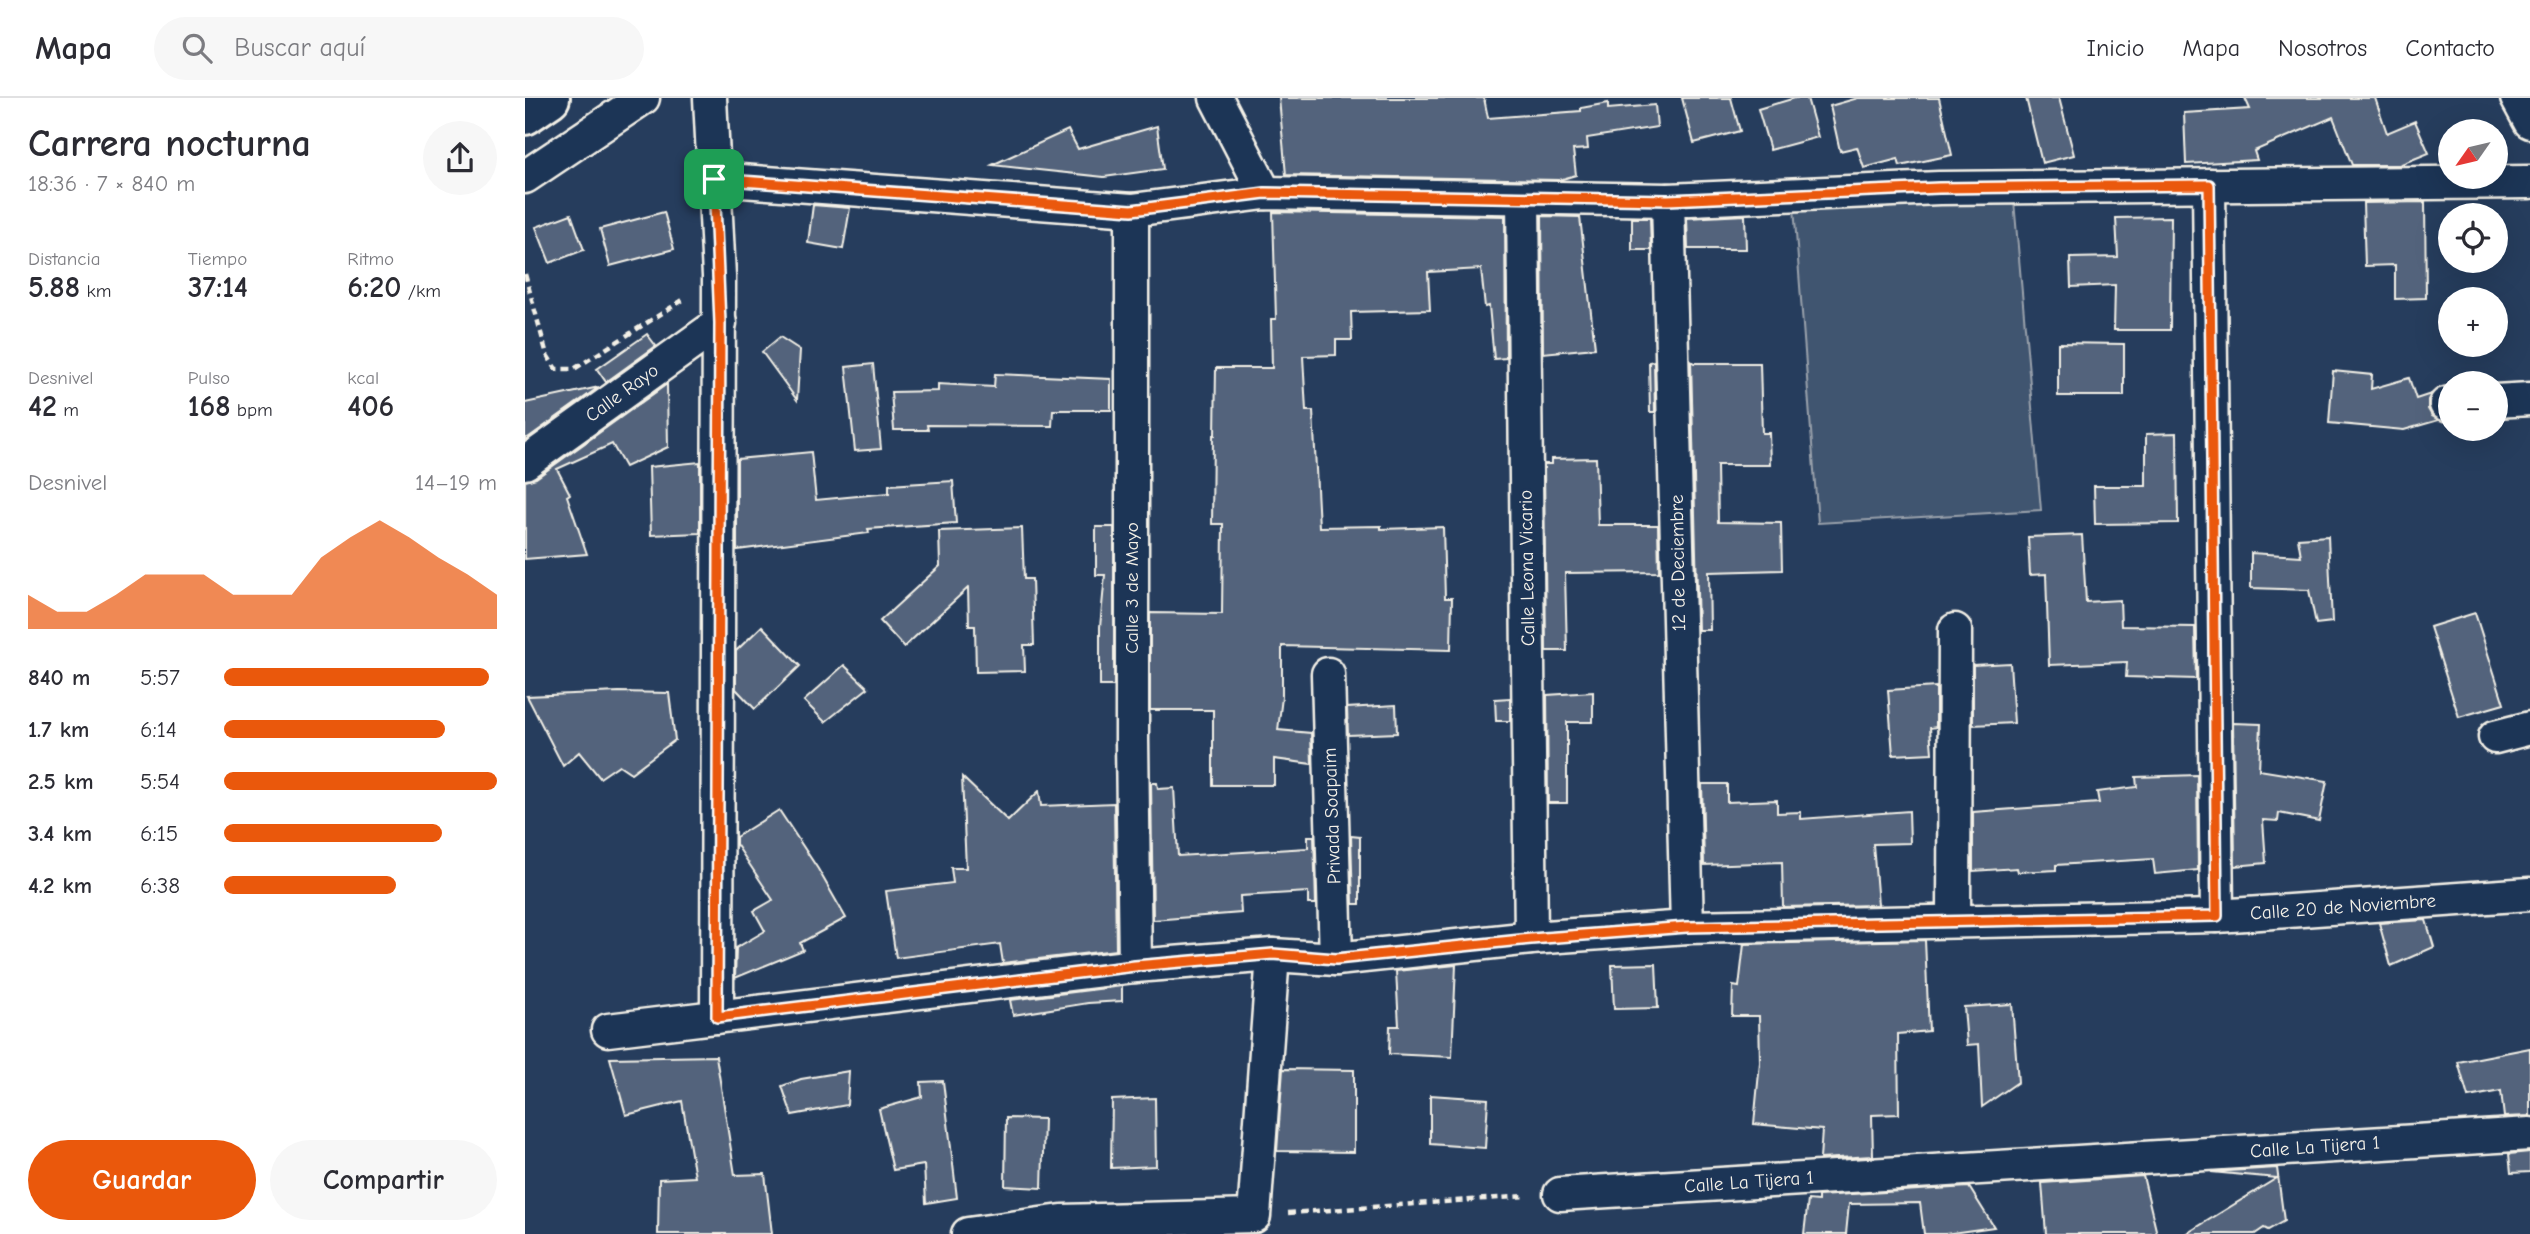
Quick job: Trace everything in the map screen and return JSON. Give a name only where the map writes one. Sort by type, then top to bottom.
[{"type":"main road","points":[[525,116],[550,98]]},
{"type":"street","points":[[525,177],[643,98]]},
{"type":"street","points":[[710,98],[720,323],[717,1017]]},
{"type":"street","points":[[1216,98],[1265,193]]},
{"type":"street","points":[[2517,98],[2530,122]]},
{"type":"street","points":[[714,179],[1132,210],[1265,193],[1668,200],[1939,188],[2530,182]]},
{"type":"street","points":[[2209,185],[2217,916]]},
{"type":"street","name":"Calle Leona Vicario","points":[[1523,198],[1531,939]]},
{"type":"street","name":"12 de Deciembre","points":[[1668,200],[1687,927]]},
{"type":"street","name":"Calle 3 de Mayo","points":[[1132,210],[1132,740],[1135,966]]},
{"type":"street","name":"Calle Rayo","points":[[525,463],[720,323]]},
{"type":"street","points":[[2508,400],[2530,399]]},
{"type":"street","points":[[1954,921],[1955,630]]},
{"type":"street","name":"Privada Soapaim","points":[[1328,674],[1336,959]]},
{"type":"street","points":[[2495,737],[2530,728]]},
{"type":"street","name":"Calle 20 de Noviembre","points":[[608,1030],[1135,966],[1273,954],[1336,959],[1531,939],[1687,927],[2217,916],[2530,894]]},
{"type":"street","points":[[968,1234],[1254,1216],[1273,954]]},
{"type":"street","name":"Calle La Tijera 1","points":[[1560,1194],[2530,1134]]},
{"type":"path","points":[[525,274],[547,355],[556,369],[575,369],[719,276]]},
{"type":"path","points":[[1254,1216],[1560,1194]]},
{"type":"shaded area","points":[[2014,201],[2041,510],[1818,523],[1794,207]]},
{"type":"building","points":[[1279,98],[1484,98],[1488,118],[1581,111],[1581,108],[1608,103],[1608,109],[1655,105],[1657,127],[1587,138],[1588,149],[1573,150],[1576,175],[1559,180],[1286,175]]},
{"type":"building","points":[[1682,98],[1731,98],[1740,131],[1694,143]]},
{"type":"building","points":[[1795,98],[1807,98],[1818,137],[1770,150],[1758,109]]},
{"type":"building","points":[[1858,98],[1939,98],[1952,155],[1900,166],[1898,159],[1864,168],[1857,147],[1840,151],[1830,106]]},
{"type":"building","points":[[2026,98],[2059,98],[2074,155],[2042,163]]},
{"type":"building","points":[[2245,98],[2375,98],[2387,133],[2415,121],[2429,153],[2399,165],[2352,165],[2333,117],[2254,151],[2257,160],[2186,164],[2184,113],[2250,109]]},
{"type":"building","points":[[1157,126],[1163,169],[1104,177],[992,165],[1068,130],[1078,149]]},
{"type":"building","points":[[2425,202],[2426,298],[2395,299],[2395,265],[2365,266],[2363,203]]},
{"type":"building","points":[[813,205],[850,208],[843,249],[808,243]]},
{"type":"building","points":[[664,212],[674,249],[610,266],[600,229]]},
{"type":"building","points":[[1273,212],[1505,216],[1506,358],[1494,359],[1489,306],[1485,307],[1481,269],[1428,272],[1430,310],[1351,312],[1352,340],[1336,340],[1336,355],[1303,356],[1306,411],[1313,411],[1319,527],[1443,527],[1445,598],[1452,598],[1451,650],[1282,646],[1282,697],[1278,730],[1311,733],[1312,764],[1274,759],[1274,785],[1213,785],[1213,710],[1150,710],[1150,613],[1222,614],[1223,524],[1212,524],[1216,368],[1272,368],[1271,319],[1276,319]]},
{"type":"building","points":[[571,214],[584,250],[550,263],[536,227]]},
{"type":"building","points":[[1745,215],[1746,249],[1688,249],[1687,218]]},
{"type":"building","points":[[1542,216],[1580,217],[1595,348],[1543,353]]},
{"type":"building","points":[[2171,217],[2170,330],[2114,330],[2115,285],[2071,287],[2070,258],[2118,257],[2116,218]]},
{"type":"building","points":[[1632,218],[1650,218],[1651,250],[1632,250]]},
{"type":"building","points":[[647,334],[656,346],[606,382],[597,369]]},
{"type":"building","points":[[780,337],[800,350],[797,400],[762,352]]},
{"type":"building","points":[[2058,343],[2124,344],[2124,396],[2058,396]]},
{"type":"building","points":[[1654,361],[1655,412],[1650,412],[1649,362]]},
{"type":"building","points":[[1691,361],[1760,363],[1762,433],[1769,433],[1770,465],[1717,465],[1718,522],[1781,523],[1782,570],[1709,572],[1710,630],[1698,630]]},
{"type":"building","points":[[873,364],[881,449],[855,451],[846,367]]},
{"type":"building","points":[[2333,371],[2372,375],[2371,389],[2409,378],[2416,399],[2431,394],[2428,409],[2438,419],[2404,430],[2329,423]]},
{"type":"building","points":[[995,374],[1111,379],[1111,410],[1053,410],[1052,426],[927,425],[928,430],[894,430],[891,392],[938,391],[938,384],[994,387]]},
{"type":"building","points":[[667,384],[668,447],[625,467],[612,444],[557,469],[570,494],[567,496],[587,554],[525,559],[525,481],[536,478]]},
{"type":"building","points":[[599,387],[525,440],[525,403]]},
{"type":"building","points":[[2177,433],[2178,523],[2095,524],[2094,486],[2146,486],[2146,434]]},
{"type":"building","points":[[811,452],[816,500],[889,493],[889,485],[953,481],[956,523],[868,529],[869,533],[737,550],[737,459]]},
{"type":"building","points":[[1596,458],[1598,525],[1658,525],[1659,572],[1565,573],[1567,651],[1546,651],[1544,464],[1551,464],[1551,459]]},
{"type":"building","points":[[700,462],[700,533],[651,535],[649,467]]},
{"type":"building","points":[[1096,527],[1114,527],[1114,686],[1100,686],[1100,627],[1105,575],[1096,575]]},
{"type":"building","points":[[1022,528],[1024,579],[1032,579],[1034,645],[1024,645],[1025,671],[976,672],[975,626],[969,626],[968,588],[904,647],[880,621],[940,566],[939,531]]},
{"type":"building","points":[[2082,535],[2086,602],[2120,600],[2121,626],[2195,627],[2196,679],[2126,677],[2127,662],[2049,665],[2046,574],[2030,575],[2028,537]]},
{"type":"building","points":[[2328,536],[2332,622],[2316,624],[2309,590],[2251,588],[2251,553],[2301,556],[2298,538]]},
{"type":"building","points":[[2475,613],[2504,704],[2459,717],[2430,627]]},
{"type":"building","points":[[762,626],[800,666],[755,709],[736,689],[736,651]]},
{"type":"building","points":[[2010,663],[2014,723],[1973,725],[1973,665]]},
{"type":"building","points":[[844,665],[868,688],[825,722],[804,701]]},
{"type":"building","points":[[1936,687],[1936,727],[1930,728],[1932,753],[1893,755],[1888,690]]},
{"type":"building","points":[[1593,692],[1593,722],[1567,722],[1567,803],[1548,803],[1547,695]]},
{"type":"building","points":[[669,693],[675,740],[631,773],[619,765],[600,778],[579,752],[563,766],[527,696]]},
{"type":"building","points":[[1510,698],[1510,721],[1496,721],[1495,699]]},
{"type":"building","points":[[1396,705],[1397,733],[1348,735],[1347,708]]},
{"type":"building","points":[[2233,723],[2261,724],[2259,770],[2327,781],[2319,821],[2279,813],[2278,821],[2263,820],[2266,863],[2235,866]]},
{"type":"building","points":[[2197,775],[2198,870],[2155,874],[2153,859],[2056,865],[2056,870],[2018,872],[2017,868],[1973,871],[1973,812],[2099,803],[2097,792],[2137,787],[2136,777]]},
{"type":"building","points":[[962,777],[1008,821],[1039,791],[1041,806],[1114,803],[1116,950],[1003,963],[1000,944],[896,958],[886,891],[953,883],[951,868],[966,868]]},
{"type":"building","points":[[1151,783],[1157,783],[1158,789],[1174,788],[1178,856],[1308,848],[1308,836],[1314,836],[1316,904],[1308,904],[1308,892],[1240,896],[1241,913],[1153,920]]},
{"type":"building","points":[[1702,784],[1727,784],[1727,802],[1777,800],[1777,813],[1801,812],[1801,819],[1909,811],[1910,843],[1873,844],[1878,905],[1783,907],[1782,862],[1704,865]]},
{"type":"building","points":[[779,810],[846,918],[800,943],[803,950],[735,978],[736,948],[765,931],[754,911],[773,900],[736,844],[736,837]]},
{"type":"building","points":[[1351,836],[1360,837],[1360,904],[1353,904]]},
{"type":"building","points":[[2426,920],[2434,947],[2391,966],[2379,923]]},
{"type":"building","points":[[1925,940],[1929,1031],[1898,1034],[1899,1114],[1872,1115],[1873,1156],[1820,1159],[1822,1130],[1754,1124],[1760,1062],[1759,1016],[1732,1016],[1733,986],[1739,987],[1744,944]]},
{"type":"building","points":[[1656,964],[1658,1008],[1614,1009],[1612,965]]},
{"type":"building","points":[[1456,965],[1452,1057],[1389,1054],[1390,1026],[1399,1026],[1396,971]]},
{"type":"building","points":[[1122,986],[1122,1001],[1088,1003],[1013,1015],[1010,1000]]},
{"type":"building","points":[[2012,1004],[2018,1082],[1982,1107],[1979,1044],[1967,1045],[1964,1007]]},
{"type":"building","points":[[2530,1048],[2530,1116],[2504,1117],[2501,1091],[2468,1097],[2458,1062]]},
{"type":"building","points":[[716,1056],[735,1175],[765,1174],[772,1234],[658,1234],[659,1179],[695,1177],[682,1101],[626,1115],[610,1058]]},
{"type":"building","points":[[1283,1069],[1354,1070],[1354,1152],[1277,1151]]},
{"type":"building","points":[[849,1071],[847,1105],[792,1115],[782,1086],[801,1079]]},
{"type":"building","points":[[943,1081],[957,1198],[926,1203],[924,1165],[893,1170],[879,1109],[922,1097],[921,1082]]},
{"type":"building","points":[[1430,1095],[1488,1099],[1485,1148],[1430,1144]]},
{"type":"building","points":[[1155,1098],[1156,1166],[1111,1168],[1112,1100]]},
{"type":"building","points":[[1006,1118],[1044,1119],[1042,1188],[1005,1186]]},
{"type":"building","points":[[2530,1152],[2530,1172],[2511,1173],[2509,1154]]},
{"type":"building","points":[[2277,1168],[2284,1221],[2255,1234],[2186,1234],[2277,1178],[2211,1172]]},
{"type":"building","points":[[2143,1176],[2157,1234],[2046,1234],[2042,1183]]},
{"type":"building","points":[[1969,1187],[1994,1227],[1924,1234],[1920,1203],[1849,1204],[1846,1234],[1804,1234],[1808,1200],[1818,1201],[1818,1196]]},
{"type":"route","points":[[714,179],[1132,210],[1265,193],[1668,200],[1939,188],[2209,185],[2217,916],[1687,927],[1531,939],[1336,959],[1273,954],[1135,966],[717,1017],[720,323],[714,179]]}]
